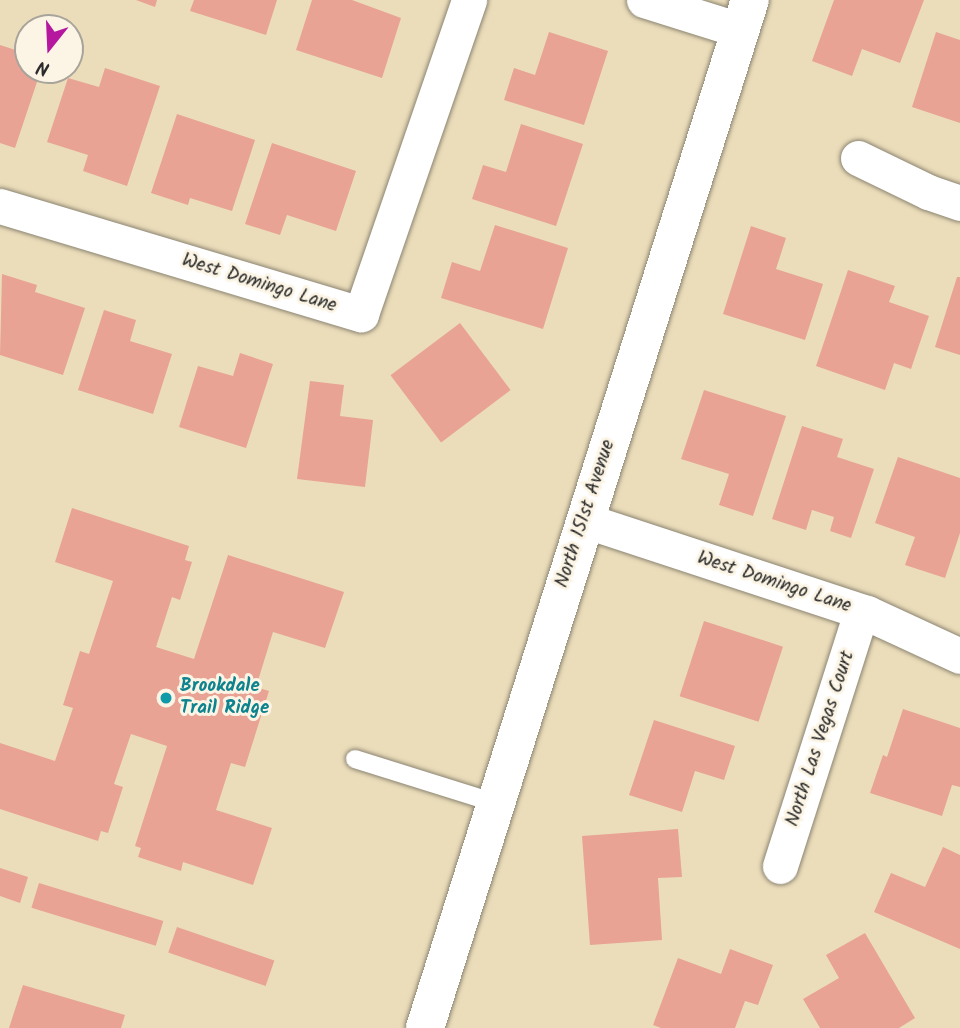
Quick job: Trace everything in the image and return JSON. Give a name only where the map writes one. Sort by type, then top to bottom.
[{"type":"street","name":"West Domingo Lane","points":[[0,206],[361,314],[469,0]]},
{"type":"street","points":[[644,0],[745,15]]},
{"type":"street","name":"North 151st Avenue","points":[[425,1028],[745,15]]},
{"type":"street","points":[[858,158],[928,192],[960,203]]},
{"type":"street","name":"West Domingo Lane","points":[[584,520],[861,611],[960,656]]},
{"type":"street","name":"North Las Vegas Court","points":[[780,866],[861,611]]},
{"type":"lane","points":[[355,759],[495,803]]},
{"type":"building","points":[[136,0],[157,0],[155,7]]},
{"type":"building","points":[[194,0],[277,0],[266,35],[190,11]]},
{"type":"building","points":[[312,0],[352,0],[401,18],[382,78],[296,50]]},
{"type":"building","points":[[834,0],[924,0],[900,63],[862,49],[852,76],[812,61]]},
{"type":"building","points":[[549,32],[608,51],[584,125],[504,100],[514,68],[535,75]]},
{"type":"building","points":[[936,32],[960,40],[960,123],[912,107]]},
{"type":"building","points":[[0,45],[14,50],[14,84],[36,84],[15,148],[0,143]]},
{"type":"building","points":[[105,68],[160,86],[127,186],[83,171],[88,155],[47,142],[66,84],[84,83],[99,87]]},
{"type":"building","points":[[177,114],[255,140],[232,211],[190,198],[188,205],[151,193]]},
{"type":"building","points":[[521,124],[583,144],[556,226],[472,199],[483,165],[506,172]]},
{"type":"building","points":[[272,143],[356,171],[336,231],[287,215],[280,235],[245,224]]},
{"type":"building","points":[[495,225],[568,248],[543,329],[441,298],[452,262],[480,271]]},
{"type":"building","points":[[751,226],[786,238],[776,269],[823,284],[805,340],[723,314]]},
{"type":"building","points":[[848,270],[895,286],[889,302],[929,316],[911,369],[894,363],[885,390],[816,366]]},
{"type":"building","points":[[2,274],[37,285],[35,292],[85,308],[63,375],[0,355]]},
{"type":"building","points":[[957,277],[960,277],[960,355],[935,347]]},
{"type":"building","points":[[104,310],[136,320],[130,341],[172,354],[153,414],[78,390]]},
{"type":"building","points":[[460,323],[511,390],[441,442],[391,375]]},
{"type":"building","points":[[240,353],[273,364],[246,448],[179,427],[198,366],[233,376]]},
{"type":"building","points":[[310,381],[344,385],[340,416],[373,420],[365,487],[297,479]]},
{"type":"building","points":[[704,390],[786,416],[753,516],[719,505],[729,474],[681,459]]},
{"type":"building","points":[[802,426],[843,439],[837,457],[874,469],[851,538],[830,531],[834,517],[812,510],[806,530],[772,519]]},
{"type":"building","points":[[898,457],[960,478],[960,533],[945,578],[905,565],[915,537],[875,523]]},
{"type":"building","name":"Brookdale Trail Ridge","points":[[72,508],[189,546],[185,560],[192,562],[180,600],[172,597],[156,647],[194,659],[228,555],[344,592],[325,648],[273,632],[256,687],[269,691],[245,767],[231,763],[216,810],[272,828],[253,885],[183,862],[181,871],[138,857],[141,848],[135,846],[167,746],[131,734],[114,784],[123,787],[108,833],[101,831],[98,841],[0,809],[0,743],[55,761],[73,708],[63,705],[80,651],[89,654],[113,581],[55,562]]},
{"type":"building","points":[[704,621],[783,647],[759,722],[680,696]]},
{"type":"building","points":[[903,709],[960,728],[960,787],[952,785],[942,816],[870,793],[883,755],[887,757]]},
{"type":"building","points":[[654,720],[735,746],[724,780],[695,771],[682,812],[629,795]]},
{"type":"building","points":[[678,829],[682,877],[658,878],[662,940],[590,945],[582,836]]},
{"type":"building","points":[[943,847],[960,855],[960,949],[874,912],[891,873],[925,887]]},
{"type":"building","points":[[0,868],[28,877],[20,903],[0,896]]},
{"type":"building","points":[[39,883],[163,921],[156,946],[31,908]]},
{"type":"building","points":[[177,927],[274,961],[266,986],[168,953]]},
{"type":"building","points":[[865,933],[915,1018],[899,1028],[820,1028],[803,999],[839,978],[826,955]]},
{"type":"building","points":[[730,949],[773,965],[758,1005],[745,1001],[735,1028],[661,1028],[653,1025],[678,958],[721,974]]},
{"type":"building","points":[[23,985],[125,1015],[121,1028],[9,1028]]},
{"type":"place","name":"Brookdale Trail Ridge","points":[[166,698]]}]
